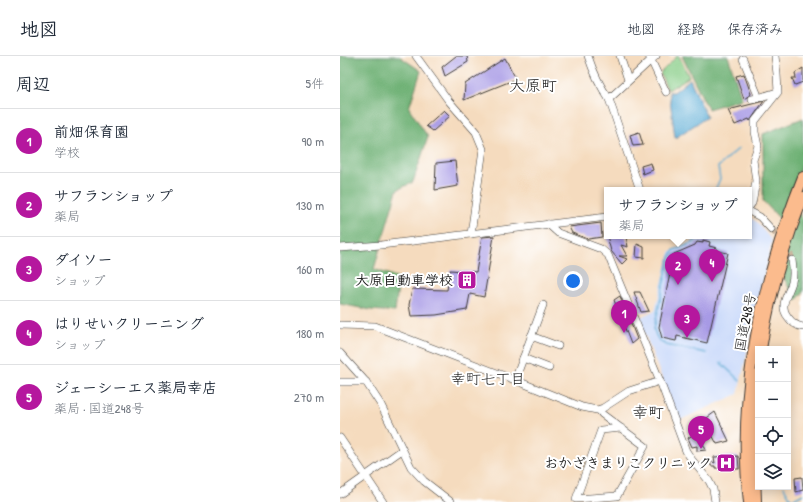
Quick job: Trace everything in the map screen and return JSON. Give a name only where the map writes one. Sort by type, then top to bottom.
[{"type":"highway","name":"国道248号","points":[[749,502],[746,480],[746,423],[749,380],[754,347],[766,289],[779,242],[803,177]]},
{"type":"highway","name":"国道248号","points":[[762,346],[773,289],[787,240],[803,197]]},
{"type":"highway","points":[[756,502],[754,442],[758,382]]},
{"type":"street","points":[[416,56],[448,100],[476,132],[483,149],[471,234]]},
{"type":"street","points":[[588,56],[603,90],[609,99],[639,187]]},
{"type":"street","points":[[620,56],[628,80]]},
{"type":"street","points":[[752,203],[756,181],[753,160],[758,146],[755,132],[755,121],[778,92],[778,74],[775,56]]},
{"type":"street","points":[[609,99],[652,57],[666,92]]},
{"type":"street","points":[[743,59],[757,93],[755,98],[778,92]]},
{"type":"street","points":[[752,213],[760,217],[771,229]]},
{"type":"street","points":[[340,248],[381,245],[604,217]]},
{"type":"street","points":[[548,224],[558,233],[601,249],[608,255],[660,381],[686,451],[709,481],[713,489],[715,502]]},
{"type":"street","points":[[792,260],[794,270],[792,282],[784,304],[785,314],[795,326],[803,327]]},
{"type":"street","points":[[515,380],[543,305]]},
{"type":"street","points":[[340,325],[374,326],[582,407],[599,410],[629,391],[660,381]]},
{"type":"street","points":[[531,336],[558,346]]},
{"type":"street","points":[[340,353],[366,382],[381,405],[411,467],[424,481],[451,502]]},
{"type":"street","points":[[523,358],[549,368]]},
{"type":"street","points":[[340,382],[366,382]]},
{"type":"street","points":[[599,410],[602,414],[621,428],[645,446],[618,496],[576,499],[600,430],[621,428]]},
{"type":"street","points":[[340,438],[383,502]]},
{"type":"street","points":[[340,494],[402,450]]},
{"type":"shaded area","points":[[752,219],[757,222],[772,241],[738,394],[678,421],[639,318],[655,310],[670,252],[699,239],[752,239]]},
{"type":"green space","points":[[340,56],[399,56],[421,71],[409,108],[428,137],[413,182],[397,190],[374,269],[399,278],[395,312],[371,310],[340,304]]},
{"type":"green space","points":[[677,56],[679,56],[689,77],[668,90],[660,73]]},
{"type":"green space","points":[[682,56],[728,56],[742,99],[708,109]]},
{"type":"green space","points":[[803,118],[803,162],[781,218],[794,206],[803,220],[803,292],[796,301],[776,263],[776,224],[780,219],[763,201],[763,134]]},
{"type":"water","points":[[690,79],[707,117],[675,138],[669,92],[674,92]]},
{"type":"building","points":[[456,56],[467,56],[468,62],[445,76],[442,67]]},
{"type":"building","points":[[505,58],[516,79],[464,100],[465,84]]},
{"type":"building","points":[[803,68],[803,82],[795,85],[792,78],[796,78],[795,73]]},
{"type":"building","points":[[744,74],[751,94],[744,99],[736,76]]},
{"type":"building","points":[[764,101],[750,121],[749,119],[735,125],[728,110]]},
{"type":"building","points":[[444,110],[450,116],[433,131],[426,126]]},
{"type":"building","points":[[639,132],[643,145],[633,146],[630,135]]},
{"type":"building","points":[[455,161],[458,186],[435,190],[436,163]]},
{"type":"building","points":[[651,163],[653,170],[643,174],[641,166]]},
{"type":"building","points":[[601,223],[602,237],[588,239],[572,233],[569,227]]},
{"type":"building","name":"大原自動車学校","points":[[494,236],[484,297],[470,294],[467,310],[436,315],[411,316],[409,305],[412,289],[447,290],[450,270],[476,272],[482,237]]},
{"type":"building","points":[[608,239],[627,239],[628,247],[621,245],[627,256],[619,256],[627,259],[622,264],[611,251]]},
{"type":"building","points":[[703,240],[710,242],[709,246],[717,248],[717,251],[728,253],[707,343],[677,336],[676,341],[662,338],[659,327],[674,254],[695,245],[697,242],[703,243]]},
{"type":"building","points":[[637,244],[644,247],[644,258],[636,257]]},
{"type":"building","points":[[634,292],[640,292],[649,311],[641,312]]},
{"type":"building","points":[[620,296],[637,339],[631,344],[614,300]]},
{"type":"building","points":[[715,412],[729,441],[717,444],[704,420]]},
{"type":"building","points":[[702,429],[700,437],[706,450],[697,451],[697,446],[692,447],[688,438]]},
{"type":"building","points":[[738,456],[739,469],[715,468],[715,466],[711,466],[710,461],[715,463],[714,457]]},
{"type":"building","points":[[802,477],[803,490],[796,492],[795,478]]},
{"type":"waterway","points":[[716,187],[720,179],[718,167],[739,148]]},
{"type":"waterway","points":[[696,239],[693,243],[674,250],[669,259],[654,329],[658,338],[666,345],[706,353]]},
{"type":"waterway","points":[[721,363],[740,381]]},
{"type":"waterway","points":[[786,490],[790,498],[794,499],[803,494]]},
{"type":"tunnel","points":[[771,229],[784,243],[792,260]]},
{"type":"place","name":"大原自動車学校","points":[[467,280]]},
{"type":"place","name":"はりせいクリーニング","points":[[712,282]]},
{"type":"place","name":"サフランショップ","points":[[678,285]]},
{"type":"place","name":"前畑保育園","points":[[624,333]]},
{"type":"place","name":"ダイソー","points":[[687,338]]},
{"type":"place","name":"ジェーシーエス薬局幸店","points":[[701,449]]},
{"type":"place","name":"おかざきまりこクリニック","points":[[726,463]]},
{"type":"district","name":"大原町","points":[[533,85]]},
{"type":"district","name":"幸町七丁目","points":[[488,379]]},
{"type":"district","name":"幸町","points":[[648,412]]}]
